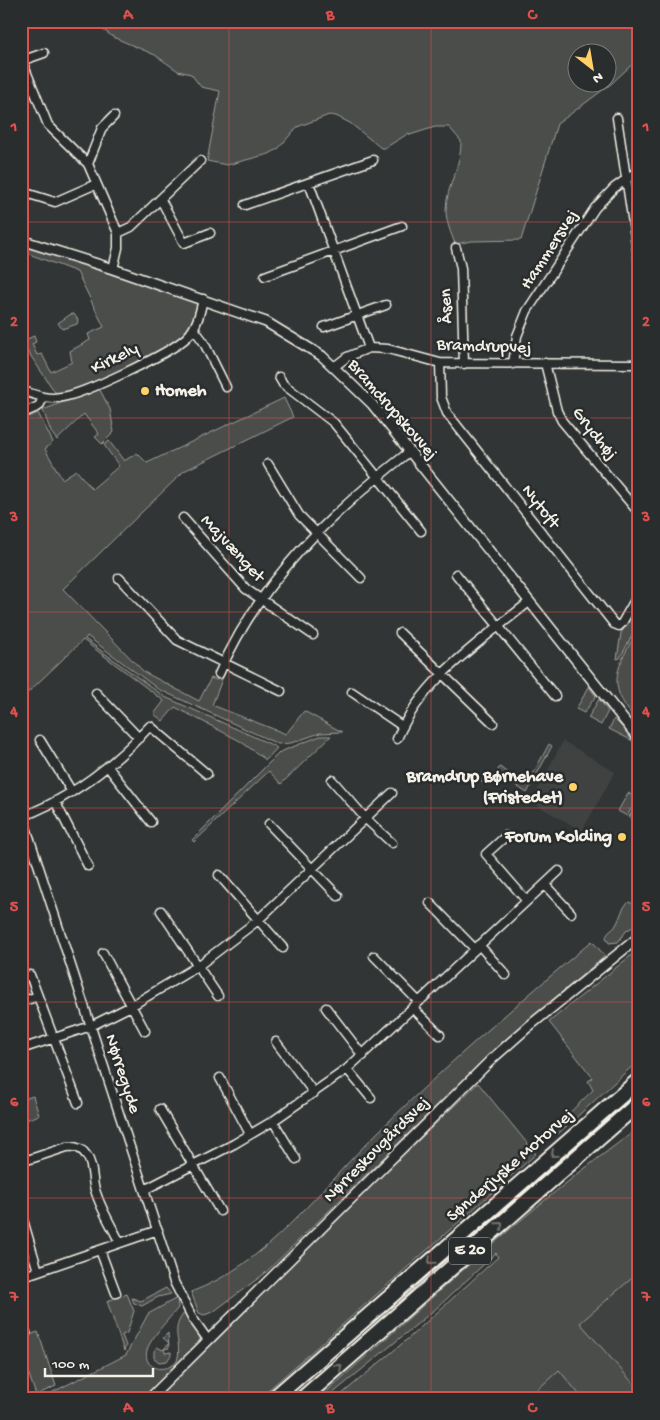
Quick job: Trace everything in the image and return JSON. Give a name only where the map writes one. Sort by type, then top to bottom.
[{"type":"highway","points":[[591,1122],[621,1087],[639,1070]]},
{"type":"highway","name":"Sønderjyske Motorvej","points":[[273,1399],[639,1080]]},
{"type":"highway","name":"Sønderjyske Motorvej","points":[[302,1399],[639,1102]]},
{"type":"street","points":[[44,53],[22,61],[48,125],[88,164],[118,233],[118,248],[113,269]]},
{"type":"street","points":[[88,164],[102,128],[114,116]]},
{"type":"street","points":[[617,118],[626,178],[636,220],[639,263]]},
{"type":"street","points":[[245,205],[374,160]]},
{"type":"street","points":[[118,233],[131,227],[200,161]]},
{"type":"street","name":"Hammersvej","points":[[513,364],[516,336],[527,311],[596,208],[626,178],[639,170]]},
{"type":"street","points":[[309,183],[369,348]]},
{"type":"street","points":[[29,194],[55,202],[96,184]]},
{"type":"street","points":[[161,200],[184,243],[210,233]]},
{"type":"street","points":[[265,276],[402,226]]},
{"type":"street","name":"Bramdrupskovvej","points":[[21,240],[203,299],[274,326],[304,344],[334,367],[372,404],[639,739]]},
{"type":"street","name":"Åsen","points":[[456,248],[461,268],[464,364]]},
{"type":"street","points":[[203,299],[194,329],[203,341],[226,387]]},
{"type":"street","points":[[324,327],[386,304]]},
{"type":"street","name":"Kirkely","points":[[21,390],[42,398],[72,395],[166,351],[181,342],[194,329]]},
{"type":"street","name":"Bramdrupvej","points":[[334,367],[347,357],[369,348],[388,349],[440,364],[639,364]]},
{"type":"street","name":"Grydhøj","points":[[545,363],[557,411],[562,421],[639,514]]},
{"type":"street","name":"Nytoft","points":[[440,364],[441,397],[448,413],[614,624],[618,626],[622,623],[639,593]]},
{"type":"street","points":[[279,377],[283,384],[334,423],[422,531]]},
{"type":"street","points":[[21,414],[39,406],[42,398]]},
{"type":"street","name":"Majvænget","points":[[219,674],[260,599],[316,532],[409,452]]},
{"type":"street","points":[[268,464],[298,515],[361,578]]},
{"type":"street","name":"Majvænget","points":[[184,518],[246,589],[313,635]]},
{"type":"street","points":[[456,574],[555,696]]},
{"type":"street","points":[[119,578],[177,640],[281,691]]},
{"type":"street","points":[[397,738],[402,726],[441,675],[467,650],[529,602]]},
{"type":"street","points":[[400,633],[441,675],[493,723]]},
{"type":"street","points":[[352,692],[402,726]]},
{"type":"street","points":[[96,693],[138,738]]},
{"type":"street","points":[[22,815],[72,792],[108,767],[150,726],[207,774]]},
{"type":"street","points":[[40,740],[72,792]]},
{"type":"street","points":[[108,767],[151,822]]},
{"type":"street","points":[[332,780],[366,819],[392,843]]},
{"type":"street","points":[[21,1049],[91,1026],[131,1006],[198,966],[257,921],[313,870],[392,793]]},
{"type":"street","points":[[55,801],[88,866]]},
{"type":"street","name":"Nørregyde","points":[[22,815],[182,1300],[208,1340]]},
{"type":"street","points":[[270,824],[338,896]]},
{"type":"street","points":[[506,836],[486,854],[527,901]]},
{"type":"street","points":[[146,1189],[194,1166],[273,1121],[347,1069],[559,871]]},
{"type":"street","points":[[219,875],[257,921],[283,948]]},
{"type":"street","points":[[544,885],[571,913]]},
{"type":"street","points":[[430,903],[506,975]]},
{"type":"street","points":[[161,911],[218,996]]},
{"type":"street","name":"Nørreskovgårdsvej","points":[[149,1399],[493,1058],[528,1027],[639,937]]},
{"type":"street","points":[[103,953],[145,1031]]},
{"type":"street","points":[[374,956],[419,1002]]},
{"type":"street","points":[[21,978],[30,975],[78,1103]]},
{"type":"street","points":[[21,1002],[38,996]]},
{"type":"street","points":[[326,1008],[363,1056]]},
{"type":"street","points":[[414,1008],[440,1035]]},
{"type":"street","points":[[276,1042],[314,1093]]},
{"type":"street","points":[[347,1069],[371,1098]]},
{"type":"street","points":[[220,1078],[250,1134]]},
{"type":"street","points":[[160,1110],[220,1211]]},
{"type":"street","points":[[273,1121],[296,1159]]},
{"type":"street","points":[[21,1162],[67,1147],[75,1146],[82,1150],[89,1158],[94,1186],[108,1222],[120,1243]]},
{"type":"street","points":[[21,1213],[38,1271]]},
{"type":"street","points":[[21,1277],[158,1230]]},
{"type":"street","points":[[100,1250],[116,1293]]},
{"type":"street","points":[[21,1318],[26,1333]]},
{"type":"shaded area","points":[[91,21],[583,21],[585,25],[587,21],[639,21],[639,58],[618,78],[618,42],[568,42],[568,92],[600,92],[557,124],[521,240],[472,241],[455,244],[446,210],[448,192],[461,150],[461,141],[449,127],[435,127],[410,135],[409,133],[385,148],[381,148],[350,123],[336,116],[329,115],[297,127],[278,149],[269,154],[227,165],[207,161],[220,91],[201,87],[191,74],[178,71],[155,55],[113,37]]},
{"type":"shaded area","points":[[21,245],[198,302],[191,324],[177,340],[146,359],[107,377],[57,395],[26,349],[21,351],[21,328],[27,339],[34,336],[36,342],[32,344],[37,355],[42,354],[51,372],[72,362],[70,351],[90,340],[88,334],[104,327],[77,272],[21,251]]},
{"type":"shaded area","points":[[74,314],[78,320],[77,324],[62,329],[58,323]]},
{"type":"shaded area","points":[[99,388],[110,409],[114,432],[102,444],[95,437],[99,434],[84,414],[57,440],[51,432],[43,410]]},
{"type":"shaded area","points":[[284,398],[293,417],[184,471],[63,589],[144,672],[199,701],[211,678],[217,680],[223,667],[225,672],[212,705],[286,734],[304,711],[342,732],[320,733],[291,743],[278,744],[158,689],[87,636],[85,639],[165,697],[277,748],[266,760],[240,741],[175,707],[163,721],[154,714],[164,701],[83,640],[21,699],[21,420],[38,413],[53,442],[45,449],[62,479],[76,470],[92,489],[119,466],[104,445],[109,441],[124,461],[137,453],[147,463]]},
{"type":"shaded area","points":[[639,605],[639,623],[620,658],[617,659],[621,633]]},
{"type":"shaded area","points":[[639,628],[639,722],[621,698],[617,687],[617,676],[625,654]]},
{"type":"shaded area","points":[[589,687],[596,696],[584,713],[576,709]]},
{"type":"shaded area","points":[[599,699],[608,711],[601,725],[588,718]]},
{"type":"shaded area","points":[[614,719],[634,739],[633,741],[609,729]]},
{"type":"shaded area","points":[[320,736],[331,736],[281,784],[269,771],[194,842],[192,840],[280,752]]},
{"type":"shaded area","name":"Bramdrup Børnehave (Fristedet)","points":[[563,741],[615,772],[582,831],[531,802]]},
{"type":"shaded area","points":[[549,744],[552,746],[527,793],[500,775],[491,785],[481,782],[481,774],[491,780],[500,767],[527,785]]},
{"type":"shaded area","points":[[628,793],[637,798],[627,816],[618,811]]},
{"type":"shaded area","points":[[639,800],[639,823],[629,817]]},
{"type":"shaded area","points":[[629,902],[637,908],[639,924],[627,930],[618,942],[609,943],[606,938],[615,927],[626,904]]},
{"type":"shaded area","points":[[592,941],[605,956],[497,1047],[264,1274],[213,1312],[204,1315],[199,1313],[191,1292],[218,1280],[266,1246],[424,1088],[507,1013]]},
{"type":"shaded area","points":[[639,949],[639,1060],[558,1134],[553,1129],[593,1090],[588,1081],[593,1078],[549,1022]]},
{"type":"shaded area","points":[[30,981],[34,992],[21,997],[21,984]]},
{"type":"shaded area","points":[[478,1083],[536,1154],[258,1399],[149,1399]]},
{"type":"shaded area","points":[[33,1096],[39,1115],[21,1122],[21,1100]]},
{"type":"shaded area","points":[[639,1128],[639,1272],[580,1323],[639,1390],[639,1399],[619,1399],[616,1396],[612,1399],[583,1399],[559,1370],[527,1399],[336,1399],[410,1337],[498,1257],[496,1253],[439,1306],[326,1399],[318,1399],[515,1225]]},
{"type":"shaded area","points":[[639,1272],[639,1390],[580,1323]]},
{"type":"shaded area","points":[[166,1288],[171,1294],[158,1297],[142,1306],[134,1303],[132,1298],[141,1301]]},
{"type":"shaded area","points":[[127,1294],[134,1311],[127,1333],[122,1335],[126,1346],[124,1351],[107,1301]]},
{"type":"shaded area","points":[[177,1298],[178,1308],[149,1345],[146,1357],[148,1362],[156,1368],[162,1369],[173,1365],[177,1361],[179,1348],[177,1326],[184,1313],[200,1336],[200,1341],[144,1399],[39,1399],[126,1355],[148,1314]]},
{"type":"shaded area","points":[[38,1332],[56,1386],[36,1395],[21,1352],[21,1338]]},
{"type":"shaded area","points":[[168,1333],[169,1343],[163,1338]]},
{"type":"shaded area","points":[[570,1334],[624,1399],[495,1399]]},
{"type":"shaded area","points":[[169,1343],[169,1348],[164,1349],[165,1353],[171,1352],[171,1355],[167,1361],[159,1362],[154,1358],[154,1351],[157,1347],[163,1350]]},
{"type":"place","name":"Homeh","points":[[145,391]]},
{"type":"place","name":"Bramdrup Børnehave (Fristedet)","points":[[573,787]]},
{"type":"place","name":"Forum Kolding","points":[[622,837]]}]
